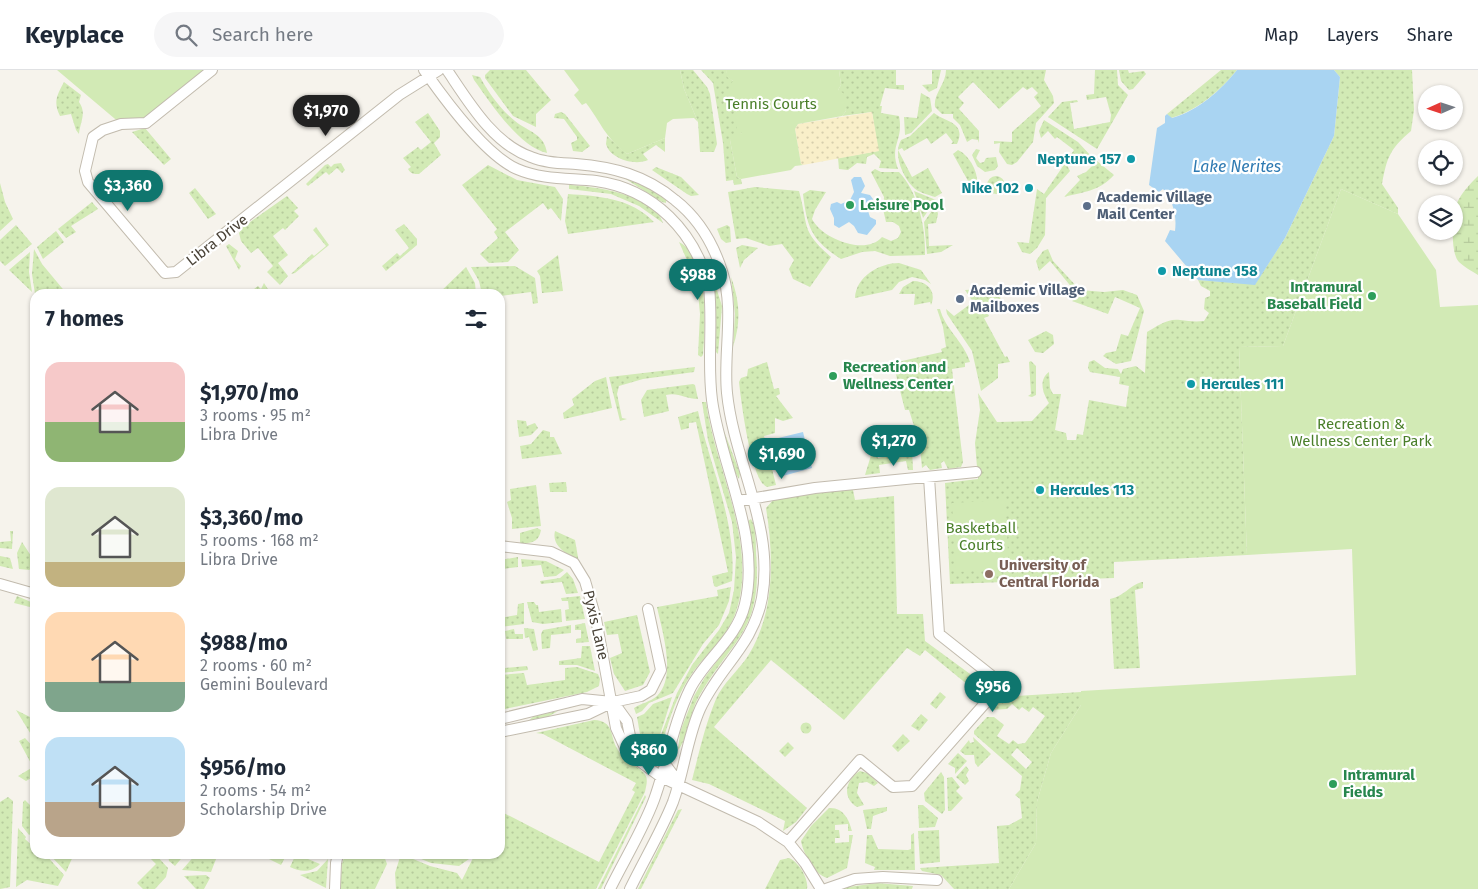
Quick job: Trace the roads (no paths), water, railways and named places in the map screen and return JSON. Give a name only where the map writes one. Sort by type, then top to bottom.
[{"type":"street","name":"Libra Drive","points":[[212,70],[146,123],[121,124],[103,130],[93,137],[86,171],[88,182],[165,273],[176,272],[426,73],[439,70]]},
{"type":"street","points":[[447,70],[488,126],[513,148],[528,157],[543,161],[598,166],[636,175],[662,190],[691,214],[711,243],[723,274],[726,292],[727,396],[759,520],[764,569],[762,596],[758,613],[742,648],[719,678],[700,709],[672,802],[630,889]]},
{"type":"street","points":[[426,73],[481,140],[501,160],[532,174],[595,181],[622,187],[655,203],[679,226],[690,241],[705,271],[709,287],[711,327],[710,375],[719,439],[738,501],[747,558],[745,604],[732,632],[691,688],[682,709],[656,796],[610,889]]},
{"type":"street","points":[[595,181],[598,166]]},
{"type":"street","points":[[710,375],[726,372]]},
{"type":"street","points":[[738,501],[815,488],[976,472]]},
{"type":"street","points":[[788,842],[860,760],[893,787],[912,786],[1002,684],[939,634],[929,477]]},
{"type":"street","name":"Pyxis Lane","points":[[505,547],[551,552],[574,563],[585,581],[592,602],[613,702],[616,728],[627,752],[661,777],[679,783],[758,822],[788,842],[822,889]]},
{"type":"street","points":[[0,584],[30,593]]},
{"type":"street","points":[[505,731],[588,714],[613,702],[641,696],[651,690],[661,670],[648,609]]},
{"type":"street","points":[[505,718],[582,699],[613,702]]},
{"type":"street","name":"Pyxis Lane","points":[[613,702],[627,721],[630,736],[636,745],[665,764]]},
{"type":"street","points":[[665,764],[679,783]]},
{"type":"street","points":[[335,889],[337,859]]},
{"type":"street","points":[[826,889],[854,879],[883,877],[937,880]]},
{"type":"water","name":"Lake Nerites","points":[[1237,70],[1334,70],[1340,77],[1334,136],[1285,238],[1255,285],[1198,280],[1165,241],[1170,230],[1175,231],[1175,214],[1172,203],[1163,189],[1159,192],[1149,185],[1157,128],[1165,123],[1165,116],[1167,114],[1172,118],[1182,115],[1200,105],[1224,85]]},
{"type":"water","name":"Leisure Pool","points":[[854,177],[861,177],[865,186],[861,193],[870,195],[873,199],[868,211],[870,217],[876,220],[876,224],[867,235],[858,233],[849,222],[839,228],[834,225],[834,218],[830,209],[831,204],[837,202],[841,204],[850,200],[854,192],[851,180]]},
{"type":"water","points":[[803,432],[812,468],[779,477],[770,440]]},
{"type":"place","name":"Neptune 157","points":[[1131,159]]},
{"type":"place","name":"Nike 102","points":[[1029,188]]},
{"type":"place","name":"Leisure Pool","points":[[850,205]]},
{"type":"place","name":"Academic Village Mail Center","points":[[1087,206]]},
{"type":"place","name":"Neptune 158","points":[[1162,271]]},
{"type":"place","name":"Intramural Baseball Field","points":[[1372,296]]},
{"type":"place","name":"Academic Village Mailboxes","points":[[960,299]]},
{"type":"place","name":"Recreation and Wellness Center","points":[[833,376]]},
{"type":"place","name":"Hercules 111","points":[[1191,384]]},
{"type":"place","name":"Hercules 113","points":[[1040,490]]},
{"type":"place","name":"University of Central Florida","points":[[989,574]]},
{"type":"place","name":"Intramural Fields","points":[[1333,784]]},
{"type":"park label","name":"Tennis Courts","points":[[771,104]]},
{"type":"park label","name":"Recreation & Wellness Center Park","points":[[1361,432]]},
{"type":"park label","name":"Basketball Courts","points":[[981,536]]}]
